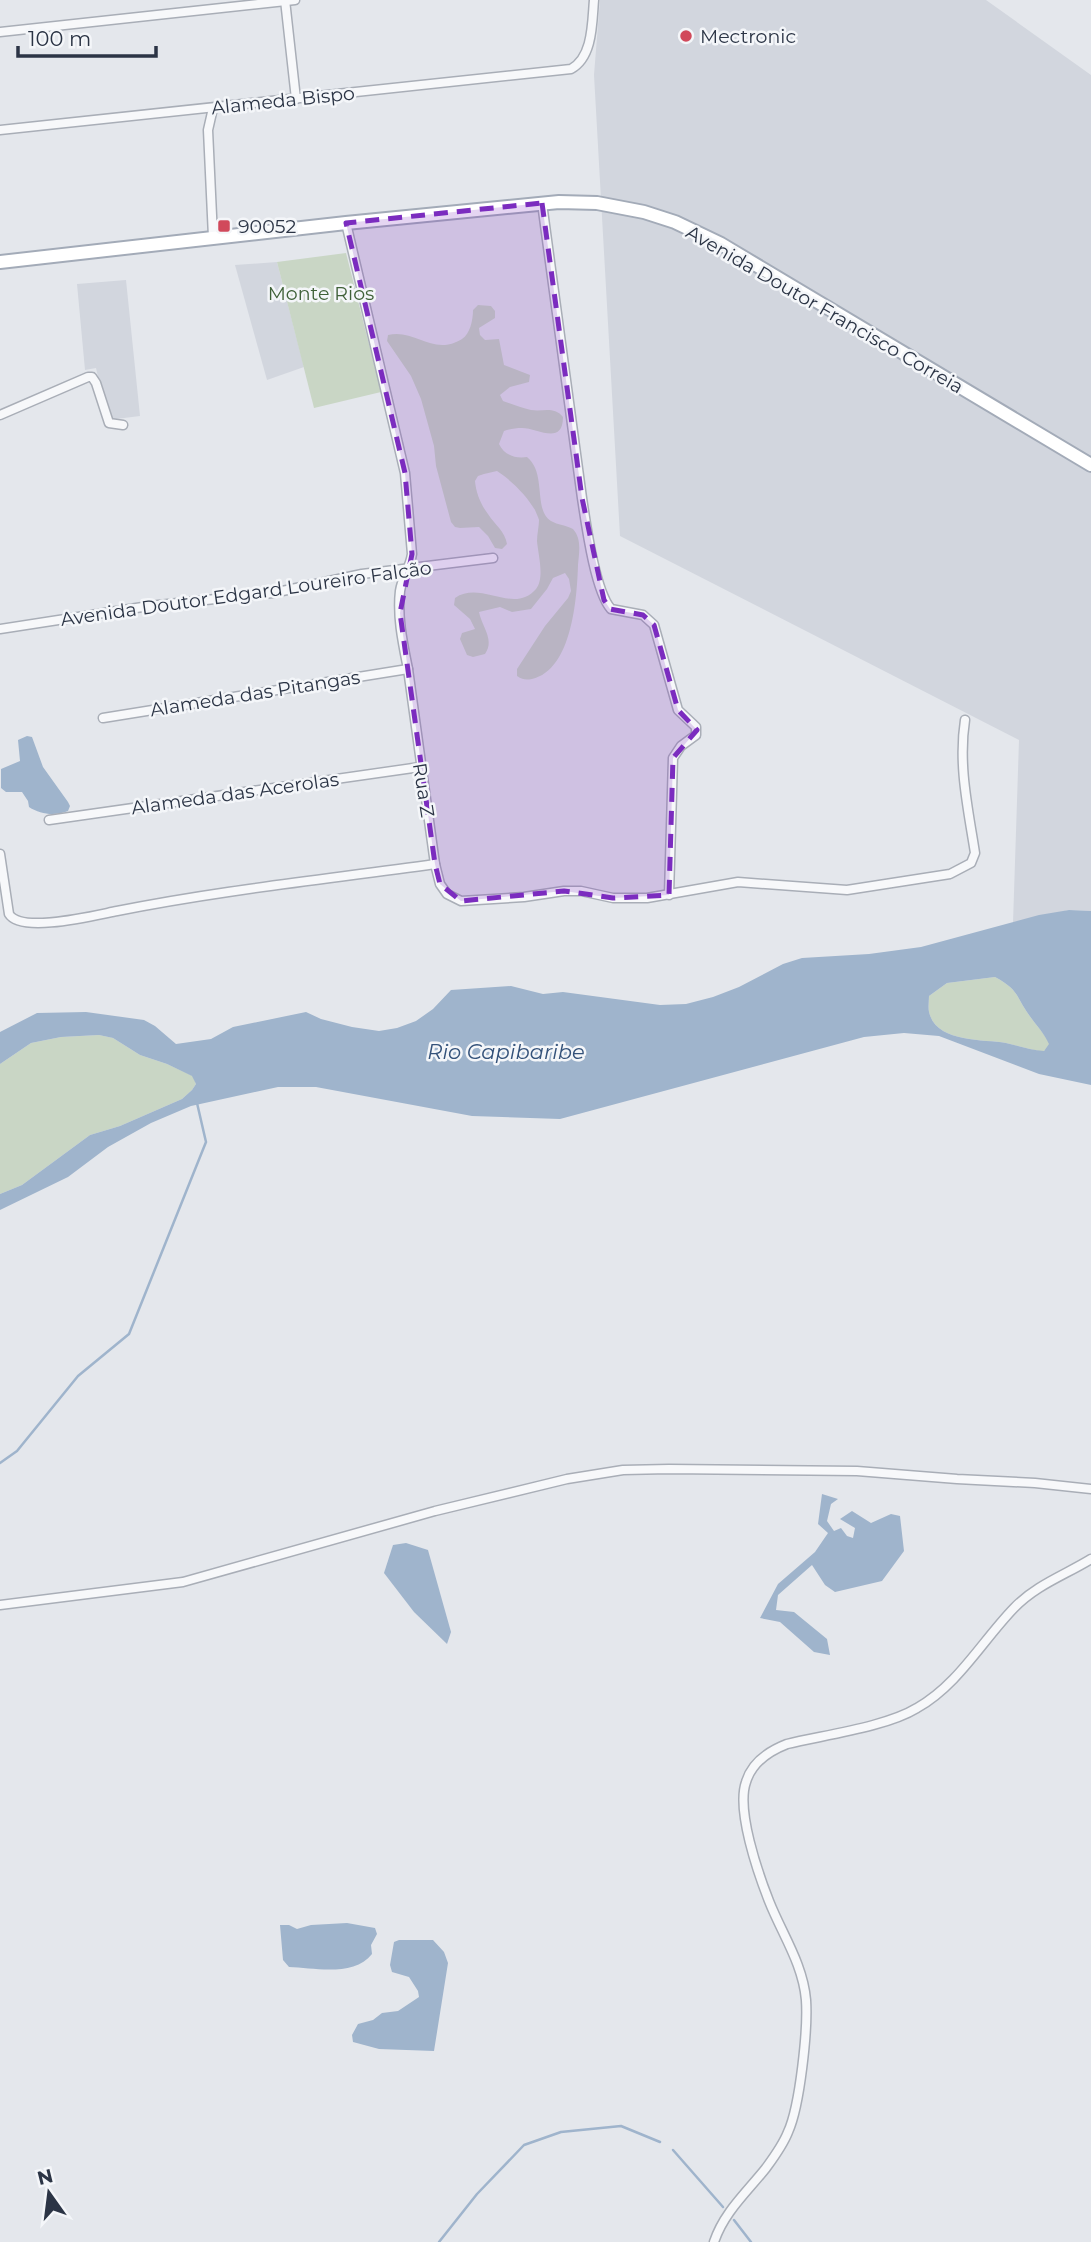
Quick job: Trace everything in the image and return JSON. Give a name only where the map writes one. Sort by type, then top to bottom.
[{"type":"main road","name":"Avenida Doutor Francisco Correia","points":[[0,262],[542,203],[597,202],[675,222],[706,236],[1091,465]]},
{"type":"street","points":[[0,32],[289,0],[296,99]]},
{"type":"street","name":"Alameda Bispo","points":[[0,130],[571,69],[578,65],[585,53],[594,0]]},
{"type":"street","points":[[213,108],[208,130],[213,237]]},
{"type":"street","points":[[542,203],[582,498],[604,600],[611,609],[643,615],[654,625],[678,710],[697,730],[696,734],[676,751],[673,758],[669,895],[738,882],[847,890],[950,874],[964,868],[971,863],[975,853],[961,764],[965,720]]},
{"type":"street","name":"Rua Z","points":[[345,223],[405,473],[412,554],[400,590],[402,642],[440,884],[447,894],[461,901],[524,897],[564,891],[582,891],[612,898],[669,895]]},
{"type":"street","points":[[0,415],[89,377],[96,383],[109,423],[123,425]]},
{"type":"street","name":"Avenida Doutor Edgard Loureiro Falcão","points":[[0,629],[149,606],[273,593],[362,575],[492,558]]},
{"type":"street","name":"Alameda das Pitangas","points":[[103,718],[408,669]]},
{"type":"street","name":"Alameda das Acerolas","points":[[50,820],[420,766]]},
{"type":"street","points":[[0,855],[9,915],[15,921],[33,923],[76,919],[237,889],[435,864]]},
{"type":"street","points":[[0,1605],[183,1582],[435,1511],[567,1479],[623,1470],[857,1471],[1091,1489]]},
{"type":"street","points":[[714,2242],[727,2216],[766,2168],[789,2130],[799,2087],[806,2025],[803,1979],[769,1902],[753,1854],[745,1816],[746,1781],[756,1763],[772,1749],[916,1710],[943,1692],[1015,1607],[1030,1594],[1091,1559]]},
{"type":"highlighted area","points":[[542,203],[582,498],[604,600],[610,609],[643,615],[654,625],[678,710],[697,730],[673,758],[669,895],[613,898],[564,891],[461,901],[440,884],[435,864],[400,613],[412,554],[405,473],[346,223]]},
{"type":"shaded area","points":[[600,0],[986,0],[1091,75],[1091,911],[1069,910],[1013,923],[1019,740],[620,536],[594,75]]},
{"type":"shaded area","points":[[277,262],[304,367],[267,380],[235,265]]},
{"type":"shaded area","points":[[126,280],[140,416],[108,420],[96,368],[85,370],[77,284]]},
{"type":"green space","name":"Monte Rios","points":[[346,253],[381,392],[314,408],[277,262]]},
{"type":"green space","points":[[478,305],[491,306],[495,311],[495,318],[479,328],[480,335],[485,340],[499,339],[504,365],[530,375],[529,382],[510,387],[500,395],[503,401],[531,410],[552,410],[563,417],[559,431],[548,433],[522,428],[511,429],[504,431],[499,444],[507,453],[515,457],[527,457],[533,464],[537,472],[542,509],[546,516],[551,521],[573,529],[579,542],[574,613],[564,648],[556,662],[545,673],[530,679],[517,676],[517,669],[545,626],[568,598],[571,591],[569,579],[565,573],[553,578],[531,609],[512,612],[500,607],[479,612],[488,639],[488,649],[485,654],[473,657],[467,655],[460,639],[462,633],[475,629],[470,619],[454,605],[455,598],[476,593],[518,599],[536,589],[541,572],[537,541],[539,520],[523,494],[497,471],[478,476],[475,481],[483,507],[502,532],[507,544],[502,549],[495,548],[479,527],[455,527],[451,522],[436,466],[434,446],[421,399],[411,376],[387,341],[388,335],[398,334],[433,344],[452,344],[467,334],[473,310]]},
{"type":"green space","points":[[995,977],[1013,989],[1048,1040],[1050,1044],[1043,1052],[1006,1043],[962,1038],[950,1034],[933,1022],[929,1012],[929,996],[947,983]]},
{"type":"green space","points":[[99,1035],[113,1038],[140,1055],[193,1076],[196,1084],[182,1099],[120,1126],[90,1135],[22,1185],[0,1194],[0,1064],[31,1043],[61,1037]]},
{"type":"water","points":[[32,737],[43,767],[68,802],[68,811],[54,814],[38,812],[29,807],[22,792],[6,792],[1,788],[1,769],[20,761],[18,740]]},
{"type":"water","name":"Rio Capibaribe","points":[[1069,910],[1091,911],[1091,1085],[1039,1074],[939,1036],[904,1033],[864,1037],[560,1119],[472,1116],[316,1087],[278,1087],[191,1106],[151,1123],[108,1147],[68,1177],[0,1210],[0,1194],[22,1185],[90,1135],[120,1126],[182,1099],[196,1084],[192,1076],[140,1055],[113,1038],[99,1035],[61,1037],[31,1043],[0,1064],[0,1032],[37,1013],[86,1012],[144,1020],[176,1044],[211,1039],[233,1027],[306,1012],[352,1027],[379,1031],[397,1028],[416,1021],[433,1009],[451,990],[511,986],[543,994],[563,992],[660,1005],[686,1004],[739,987],[783,964],[802,958],[869,954],[921,947],[1039,915]],"holes":[[[995,977],[1016,993],[1049,1044],[1044,1051],[962,1038],[950,1034],[933,1022],[929,1012],[929,996],[947,983]]]},
{"type":"water","points":[[822,1494],[838,1499],[831,1504],[827,1521],[834,1531],[841,1528],[847,1536],[853,1538],[855,1528],[840,1519],[852,1511],[871,1523],[891,1514],[900,1516],[904,1551],[882,1581],[835,1592],[825,1585],[812,1565],[778,1595],[776,1610],[794,1612],[827,1639],[830,1655],[814,1652],[780,1622],[760,1618],[778,1584],[815,1552],[828,1533],[818,1524]]},
{"type":"water","points":[[406,1543],[428,1550],[451,1632],[447,1644],[414,1612],[384,1573],[393,1545]]},
{"type":"water","points":[[347,1923],[375,1928],[377,1934],[371,1945],[372,1954],[364,1961],[355,1966],[334,1970],[289,1967],[283,1960],[280,1925],[297,1929],[311,1925]]},
{"type":"water","points":[[433,1940],[444,1952],[448,1963],[434,2051],[379,2049],[353,2042],[352,2035],[358,2024],[373,2020],[382,2013],[398,2011],[419,1997],[409,1977],[392,1972],[390,1965],[394,1942]]},
{"type":"waterway","points":[[0,1463],[17,1451],[78,1376],[129,1334],[206,1142],[197,1103]]},
{"type":"waterway","points":[[439,2242],[477,2194],[524,2145],[561,2132],[621,2126],[660,2142]]},
{"type":"waterway","points":[[673,2150],[723,2207]]},
{"type":"waterway","points":[[734,2220],[751,2242]]},
{"type":"place","name":"Mectronic","points":[[686,36]]},
{"type":"place","name":"90052","points":[[224,226]]}]
